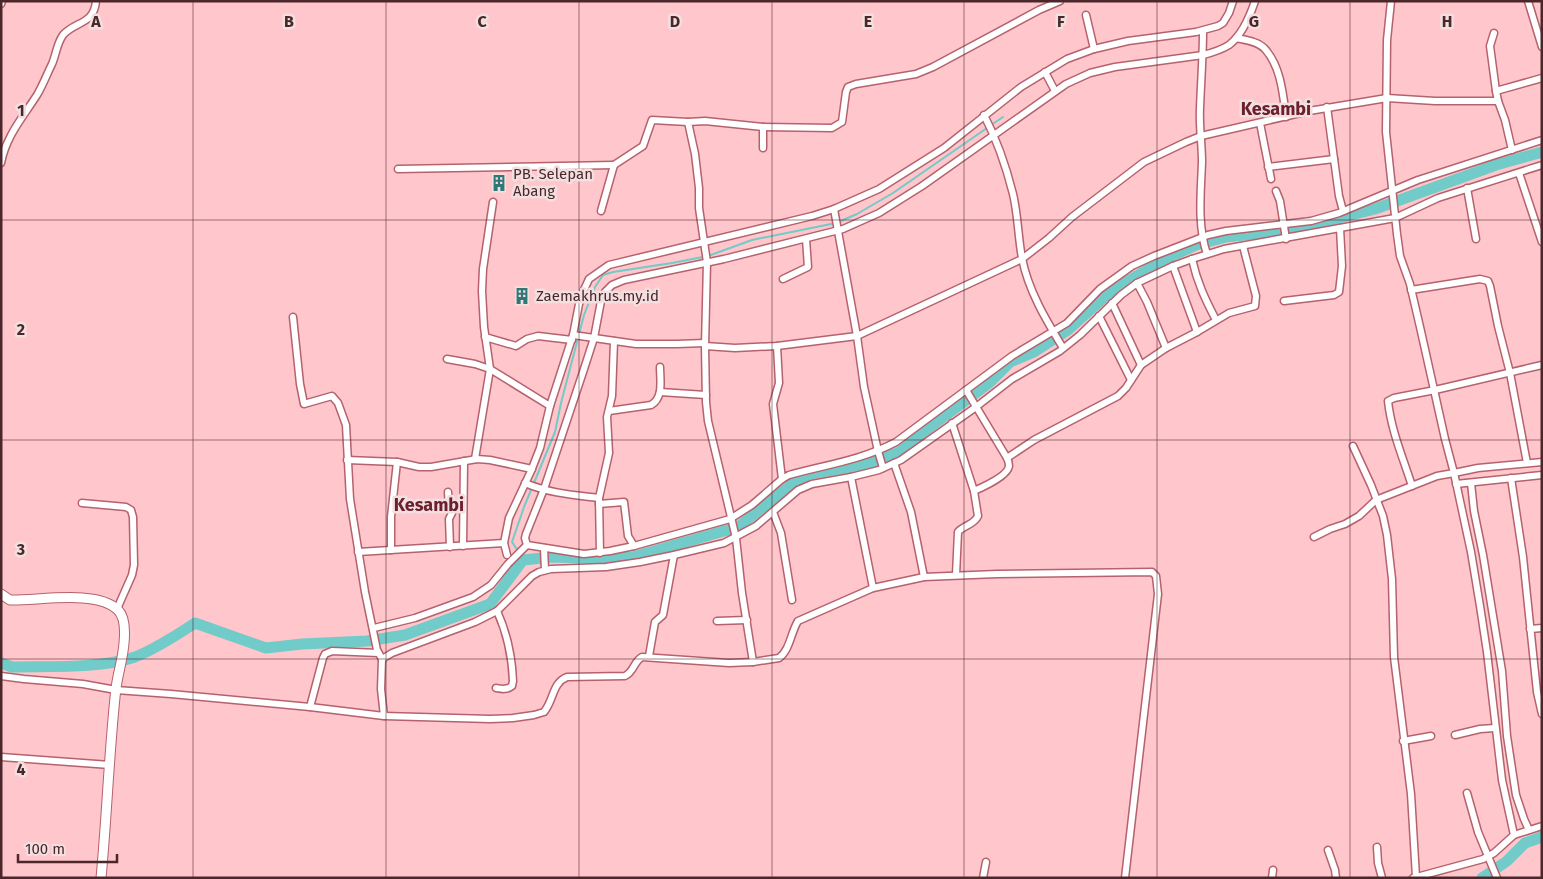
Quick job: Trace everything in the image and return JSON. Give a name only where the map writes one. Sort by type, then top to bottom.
[{"type":"main road","points":[[1,594],[10,600],[67,598],[95,600],[110,605],[121,614],[124,626],[124,642],[116,688],[101,878]]},
{"type":"street","points":[[1,162],[10,134],[40,88],[54,60],[61,39],[72,28],[84,23],[92,16],[96,1]]},
{"type":"street","points":[[398,169],[614,165],[643,146],[652,120],[706,121],[763,127],[832,128],[842,122],[848,87],[916,74],[933,68],[1039,10],[1060,1]]},
{"type":"street","points":[[507,555],[504,542],[509,518],[527,484],[540,448],[550,406],[574,337],[579,304],[583,292],[589,279],[598,272],[609,264],[704,244],[834,211],[879,189],[912,169],[985,118],[1021,88],[1068,59],[1094,49],[1128,41],[1203,30],[1223,23],[1233,1]]},
{"type":"street","points":[[527,546],[526,534],[543,489],[592,338],[601,301],[605,292],[612,286],[624,280],[806,239],[879,213],[922,186],[1066,84],[1090,73],[1114,67],[1216,51],[1228,45],[1236,38],[1251,14],[1255,1]]},
{"type":"street","points":[[1391,1],[1387,40],[1386,132],[1400,256],[1411,290],[1454,473],[1464,484],[1474,511],[1502,671],[1507,736],[1516,795],[1529,830]]},
{"type":"street","points":[[1528,1],[1542,47]]},
{"type":"street","points":[[1086,15],[1094,49]]},
{"type":"street","points":[[1203,30],[1200,110],[1202,167],[1200,191],[1203,237],[1207,252]]},
{"type":"street","points":[[1494,33],[1490,46],[1496,91],[1512,150]]},
{"type":"street","points":[[1236,38],[1252,41],[1264,48],[1275,65],[1282,88],[1286,117]]},
{"type":"street","points":[[1045,72],[1055,91]]},
{"type":"street","points":[[1496,91],[1542,78]]},
{"type":"street","points":[[486,337],[516,346],[527,339],[538,336],[592,338],[636,344],[705,344],[735,348],[778,346],[857,336],[1022,259],[1072,217],[1144,162],[1202,136],[1327,107],[1387,98],[1435,101],[1498,101]]},
{"type":"street","points":[[1327,107],[1339,196],[1344,211]]},
{"type":"street","points":[[985,118],[1000,149],[1013,194],[1022,259],[1034,295],[1062,346]]},
{"type":"street","points":[[688,122],[697,169],[699,208],[707,261],[705,344],[708,421],[735,536],[753,662]]},
{"type":"street","points":[[1260,123],[1271,179]]},
{"type":"street","points":[[763,127],[763,148]]},
{"type":"street","points":[[527,546],[578,554],[600,553],[634,546],[731,520],[789,475],[878,453],[896,442],[967,393],[1024,348],[1054,333],[1067,323],[1100,289],[1132,266],[1176,246],[1226,231],[1284,226],[1311,221],[1344,211],[1392,190],[1542,140]]},
{"type":"street","points":[[1268,167],[1334,159]]},
{"type":"street","points":[[310,707],[323,658],[332,651],[392,653],[475,622],[497,611],[532,576],[545,568],[606,567],[674,556],[724,543],[756,526],[798,490],[812,484],[851,477],[894,463],[909,455],[1012,379],[1080,335],[1121,294],[1137,283],[1173,266],[1207,252],[1340,228],[1395,215],[1438,198],[1542,164]]},
{"type":"street","points":[[600,211],[614,165]]},
{"type":"street","points":[[1519,173],[1542,242]]},
{"type":"street","points":[[1467,188],[1476,239]]},
{"type":"street","points":[[1276,191],[1280,201],[1286,237]]},
{"type":"street","points":[[475,459],[490,369],[482,310],[482,284],[493,202]]},
{"type":"street","points":[[834,211],[857,336],[864,387],[878,453],[883,466]]},
{"type":"street","points":[[1284,301],[1334,295],[1339,292],[1342,266],[1340,228]]},
{"type":"street","points":[[782,279],[808,267],[806,239]]},
{"type":"street","points":[[1007,458],[1034,440],[1118,396],[1126,388],[1141,365],[1166,348],[1229,313],[1256,305],[1256,296],[1244,246]]},
{"type":"street","points":[[1192,259],[1196,279],[1216,320]]},
{"type":"street","points":[[1173,266],[1197,332]]},
{"type":"street","points":[[1411,290],[1480,279],[1488,281],[1510,373],[1527,463]]},
{"type":"street","points":[[1137,283],[1166,348]]},
{"type":"street","points":[[1112,303],[1141,365]]},
{"type":"street","points":[[1099,316],[1131,380]]},
{"type":"street","points":[[293,317],[304,404],[332,396],[336,399],[341,409],[346,426],[350,498],[365,592],[379,654],[384,716]]},
{"type":"street","points":[[600,553],[599,501],[609,453],[606,426],[612,396],[614,341]]},
{"type":"street","points":[[778,346],[779,383],[773,404],[782,479]]},
{"type":"street","points":[[447,360],[475,364],[490,369],[550,406]]},
{"type":"street","points":[[1412,486],[1398,443],[1388,401],[1394,398],[1542,366]]},
{"type":"street","points":[[609,411],[652,405],[657,401],[660,392],[660,367]]},
{"type":"street","points":[[660,392],[706,395]]},
{"type":"street","points":[[967,393],[1007,458],[1009,465],[1007,472],[974,491]]},
{"type":"street","points":[[952,423],[974,491],[978,516],[972,523],[958,532],[956,575]]},
{"type":"street","points":[[1353,446],[1364,466],[1383,516],[1388,535],[1392,579],[1394,657],[1411,794],[1414,877],[1489,859],[1514,835],[1542,826]]},
{"type":"street","points":[[347,460],[397,462],[419,467],[430,467],[475,459],[490,460],[532,469]]},
{"type":"street","points":[[464,461],[464,546]]},
{"type":"street","points":[[390,550],[391,517],[397,462]]},
{"type":"street","points":[[1314,537],[1359,516],[1376,500],[1437,476],[1478,468],[1542,462]]},
{"type":"street","points":[[894,463],[911,512],[924,577]]},
{"type":"street","points":[[1464,484],[1542,475]]},
{"type":"street","points":[[851,477],[873,588]]},
{"type":"street","points":[[1511,478],[1523,557],[1537,692],[1542,714]]},
{"type":"street","points":[[527,484],[561,494],[599,501],[624,502],[628,536],[634,546]]},
{"type":"street","points":[[1464,484],[1471,552],[1487,652],[1502,780],[1514,835]]},
{"type":"street","points":[[448,492],[449,508],[452,513],[449,519],[450,547]]},
{"type":"street","points":[[82,503],[126,507],[131,510],[134,565],[132,575],[117,609]]},
{"type":"street","points":[[773,512],[781,533],[792,600]]},
{"type":"street","points":[[358,552],[504,542]]},
{"type":"street","points":[[375,632],[473,597],[491,585],[508,564],[527,546]]},
{"type":"street","points":[[544,550],[545,568]]},
{"type":"street","points":[[649,656],[655,622],[663,615],[674,556]]},
{"type":"street","points":[[1,676],[24,680],[84,684],[384,716],[490,720],[534,715],[544,712],[548,708],[554,689],[564,678],[625,676],[629,674],[639,659],[649,656],[729,663],[779,658],[782,656],[798,621],[873,588],[924,577],[956,575],[1152,572],[1156,576],[1158,594],[1125,878]]},
{"type":"street","points":[[496,688],[510,688],[512,684],[510,647],[497,611]]},
{"type":"street","points":[[718,622],[747,620]]},
{"type":"street","points":[[1530,629],[1542,628]]},
{"type":"street","points":[[1455,735],[1480,729],[1495,728]]},
{"type":"street","points":[[1404,741],[1432,736]]},
{"type":"street","points":[[1,757],[110,765]]},
{"type":"street","points":[[1467,793],[1473,816],[1496,876]]},
{"type":"street","points":[[1377,847],[1378,864],[1382,878]]},
{"type":"street","points":[[1328,850],[1336,878]]},
{"type":"street","points":[[982,878],[986,862]]},
{"type":"waterway","points":[[991,125],[1003,117]]},
{"type":"waterway","points":[[518,551],[512,542],[524,507],[555,432],[584,315],[595,287],[603,275],[708,256],[752,240],[836,223],[857,214],[893,193],[987,128]]},
{"type":"waterway","points":[[1,663],[12,667],[58,667],[121,661],[150,650],[195,623],[266,648],[302,644],[367,641],[405,635],[490,604],[523,560],[552,557],[633,557],[738,527],[792,484],[809,474],[868,464],[900,452],[923,432],[989,383],[1010,362],[1034,352],[1068,330],[1109,293],[1163,260],[1196,245],[1226,237],[1295,229],[1375,209],[1496,165],[1542,152]]},
{"type":"waterway","points":[[1482,878],[1507,861],[1525,843],[1542,837]]},
{"type":"place","name":"PB. Selepan Abang","points":[[499,183]]},
{"type":"place","name":"Zaemakhrus.my.id","points":[[522,296]]},
{"type":"district","name":"Kesambi","points":[[1276,109]]},
{"type":"district","name":"Kesambi","points":[[429,505]]}]
